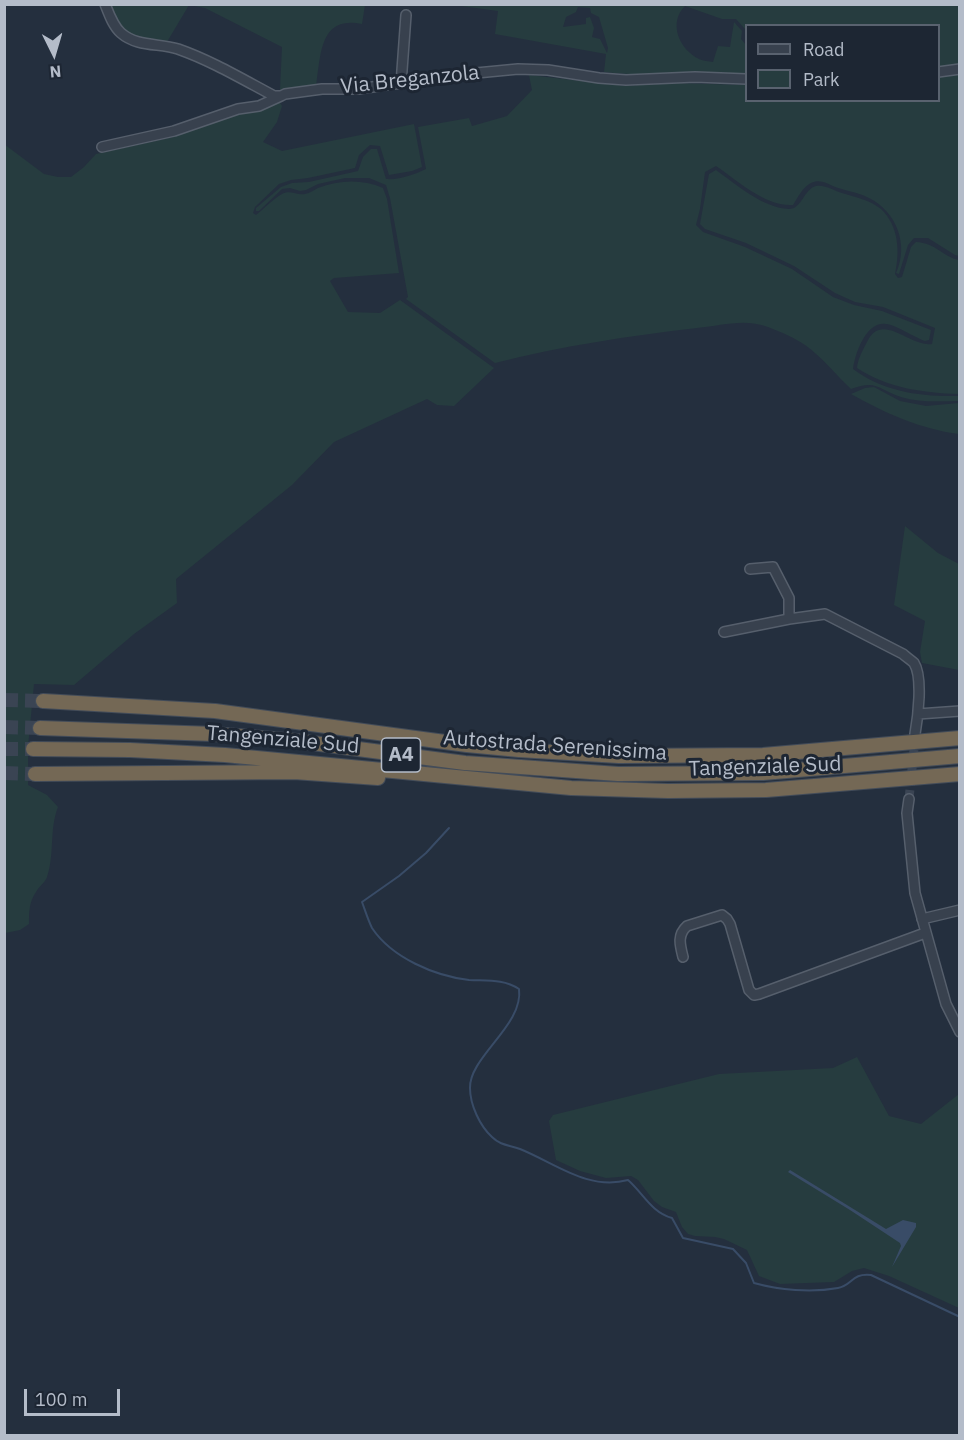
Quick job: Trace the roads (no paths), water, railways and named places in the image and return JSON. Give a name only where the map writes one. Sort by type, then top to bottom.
[{"type":"highway","name":"Autostrada Serenissima","points":[[43,701],[215,711],[467,745],[619,756],[763,755],[960,738]]},
{"type":"highway","name":"Autostrada Serenissima","points":[[40,728],[214,734],[297,741],[485,765],[618,774],[763,773],[960,756]]},
{"type":"highway","name":"Tangenziale Sud","points":[[33,749],[225,754],[559,787],[668,791],[766,790],[960,774]]},
{"type":"highway","name":"Tangenziale Sud","points":[[35,774],[294,772],[570,797],[667,800],[777,798],[960,783]]},
{"type":"street","points":[[105,4],[115,26],[127,37],[177,49],[210,62],[274,96],[281,96]]},
{"type":"street","points":[[401,84],[406,15]]},
{"type":"street","name":"Via Breganzola","points":[[102,147],[174,131],[238,109],[259,106],[285,93],[322,89],[358,89],[518,69],[548,70],[626,80],[695,77],[745,79]]},
{"type":"street","points":[[940,72],[960,69]]},
{"type":"street","points":[[750,569],[773,567],[789,598],[789,619]]},
{"type":"street","points":[[724,632],[825,614],[903,654],[913,662],[918,672],[918,714],[915,734]]},
{"type":"street","points":[[918,714],[960,711]]},
{"type":"street","points":[[909,799],[907,813],[915,893],[946,1004],[960,1032]]},
{"type":"street","points":[[922,919],[960,910]]},
{"type":"street","points":[[682,957],[680,941],[683,930],[687,926],[722,915],[728,919],[730,924],[749,990],[754,995],[925,933]]},
{"type":"water","points":[[790,1170],[886,1229],[903,1220],[916,1223],[916,1227],[892,1267],[901,1246],[900,1243],[788,1172]]},
{"type":"waterway","points":[[449,828],[426,853],[399,876],[362,902],[372,928],[381,939],[415,964],[456,978],[501,982],[519,989],[518,1002],[513,1015],[478,1065],[472,1076],[470,1088],[476,1115],[495,1140],[585,1179],[599,1182],[628,1180],[653,1207],[672,1218],[683,1238],[733,1249],[746,1263],[754,1283],[784,1289],[817,1290],[838,1288],[856,1277],[871,1275],[960,1317]]},
{"type":"tunnel","points":[[4,700],[43,701]]},
{"type":"tunnel","points":[[4,727],[40,728]]},
{"type":"tunnel","points":[[909,799],[915,739]]},
{"type":"tunnel","points":[[4,749],[33,749]]},
{"type":"tunnel","points":[[4,773],[35,774]]}]
